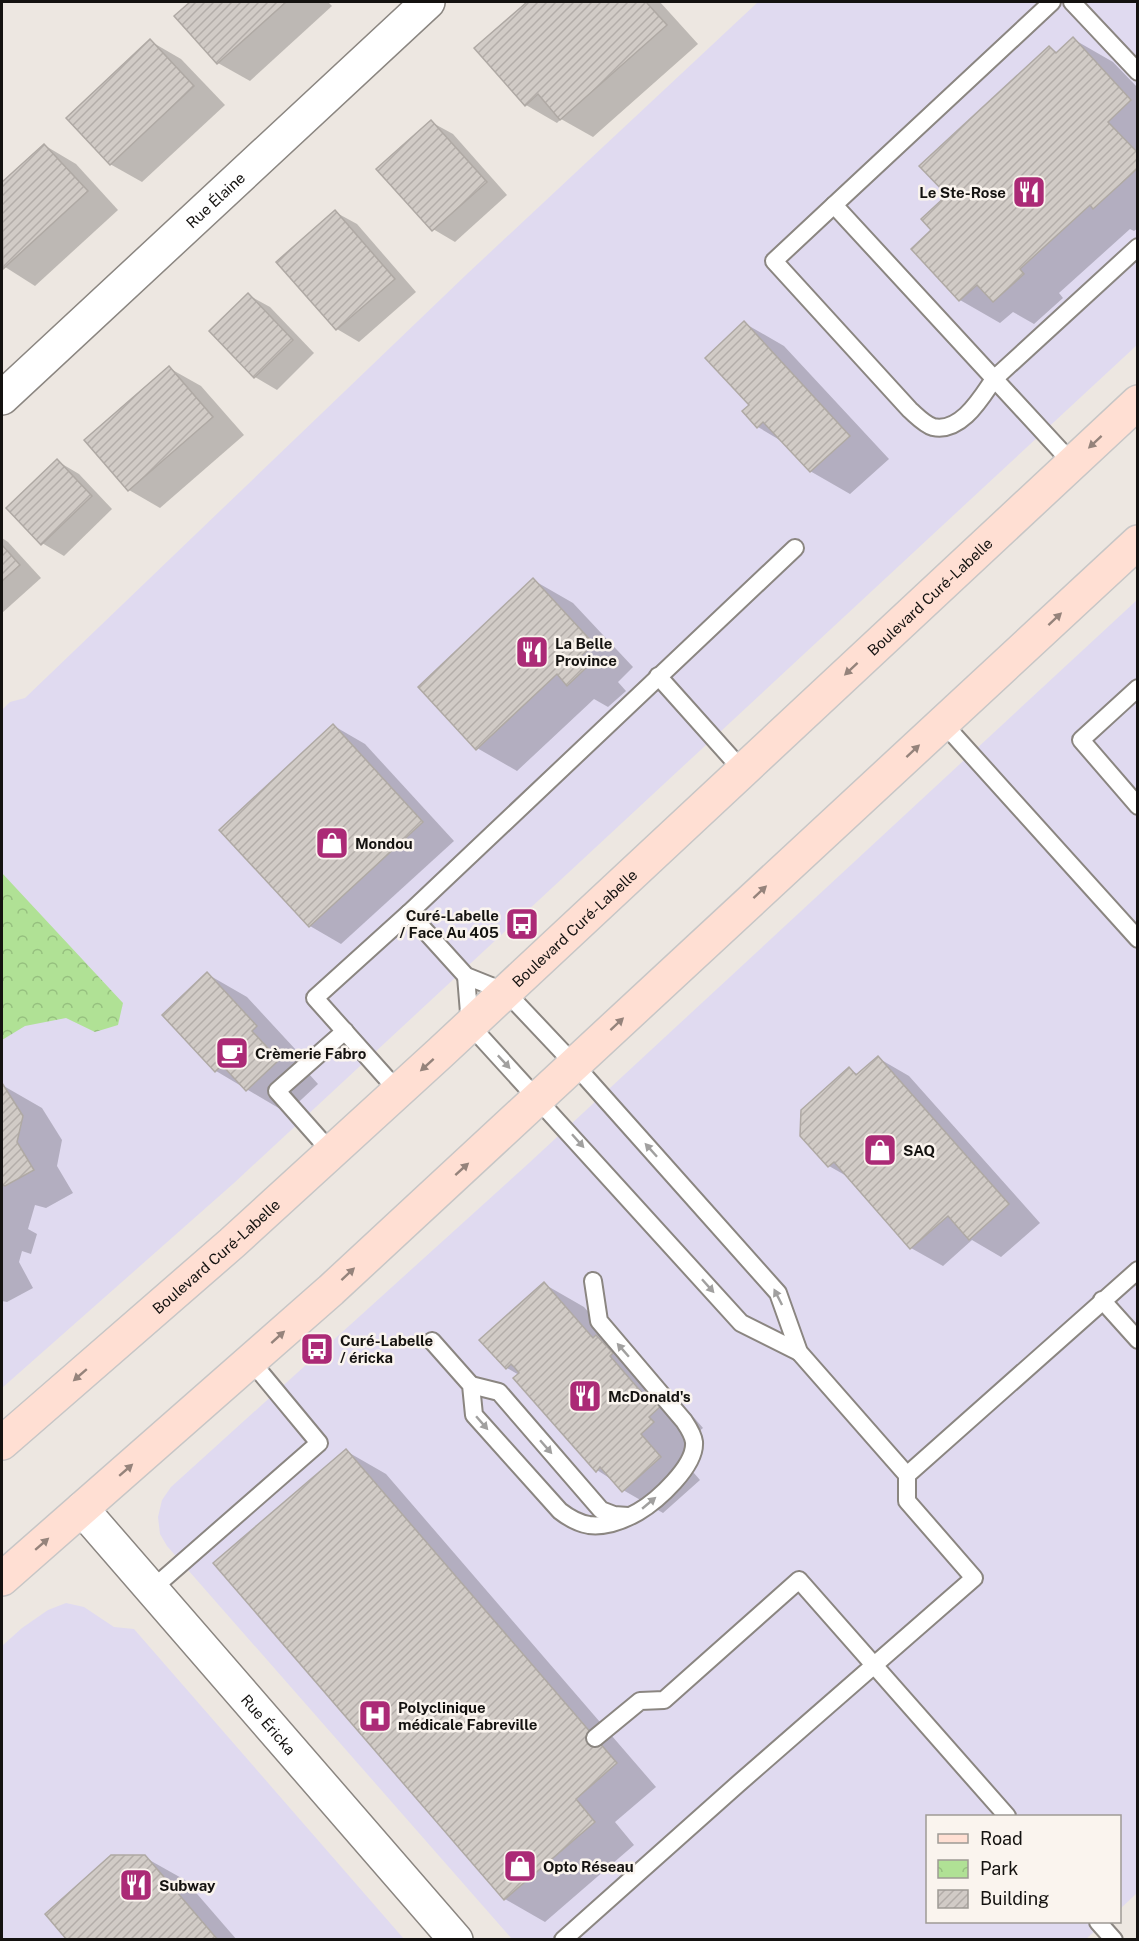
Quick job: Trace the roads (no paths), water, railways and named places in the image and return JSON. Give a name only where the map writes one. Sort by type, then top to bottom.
[{"type":"main road","name":"Boulevard Curé-Labelle","points":[[2,1443],[224,1250],[506,992],[1137,402]]},
{"type":"main road","points":[[2,1579],[251,1361],[1137,542]]},
{"type":"street","name":"Rue Élaine","points":[[2,398],[428,2]]},
{"type":"street","name":"Rue Éricka","points":[[82,1509],[456,1940]]},
{"type":"lane","points":[[1052,2],[774,261],[902,402],[921,420],[932,426],[944,428],[957,422],[976,405],[994,379],[1137,247]]},
{"type":"lane","points":[[1072,2],[1137,72]]},
{"type":"lane","points":[[834,205],[1071,463]]},
{"type":"lane","points":[[398,1090],[315,998],[409,913],[795,548]]},
{"type":"lane","points":[[658,676],[743,771]]},
{"type":"lane","points":[[1137,688],[1081,740],[1137,806]]},
{"type":"lane","points":[[943,723],[1132,921],[1137,939]]},
{"type":"lane","points":[[409,913],[466,975],[506,992],[574,1064],[778,1293],[799,1352],[907,1475],[906,1501],[974,1578],[563,1940]]},
{"type":"lane","points":[[466,975],[470,1025],[741,1323],[799,1352]]},
{"type":"lane","points":[[331,1152],[277,1092],[345,1030]]},
{"type":"lane","points":[[907,1475],[1137,1270]]},
{"type":"lane","points":[[471,1385],[474,1414],[560,1511],[572,1520],[589,1525],[606,1524],[639,1512],[684,1471],[692,1455],[694,1442],[691,1431],[684,1421],[598,1321],[593,1281]]},
{"type":"lane","points":[[1102,1300],[1137,1340]]},
{"type":"lane","points":[[432,1341],[471,1385],[499,1392],[602,1510],[614,1515],[629,1516]]},
{"type":"lane","points":[[152,1589],[319,1443],[251,1361]]},
{"type":"lane","points":[[596,1738],[640,1701],[664,1700],[799,1580],[1006,1815]]},
{"type":"lane","points":[[1099,1923],[1114,1940]]},
{"type":"place","name":"Le Ste-Rose","points":[[1029,192]]},
{"type":"place","name":"La Belle Province","points":[[532,652]]},
{"type":"place","name":"Mondou","points":[[332,843]]},
{"type":"place","name":"Curé-Labelle / Face Au 405","points":[[522,924]]},
{"type":"place","name":"Crèmerie Fabro","points":[[232,1053]]},
{"type":"place","name":"SAQ","points":[[880,1150]]},
{"type":"place","name":"Curé-Labelle / éricka","points":[[317,1349]]},
{"type":"place","name":"McDonald's","points":[[585,1396]]},
{"type":"place","name":"Polyclinique médicale Fabreville","points":[[375,1716]]},
{"type":"place","name":"Opto Réseau","points":[[520,1866]]},
{"type":"place","name":"Subway","points":[[136,1885]]}]
